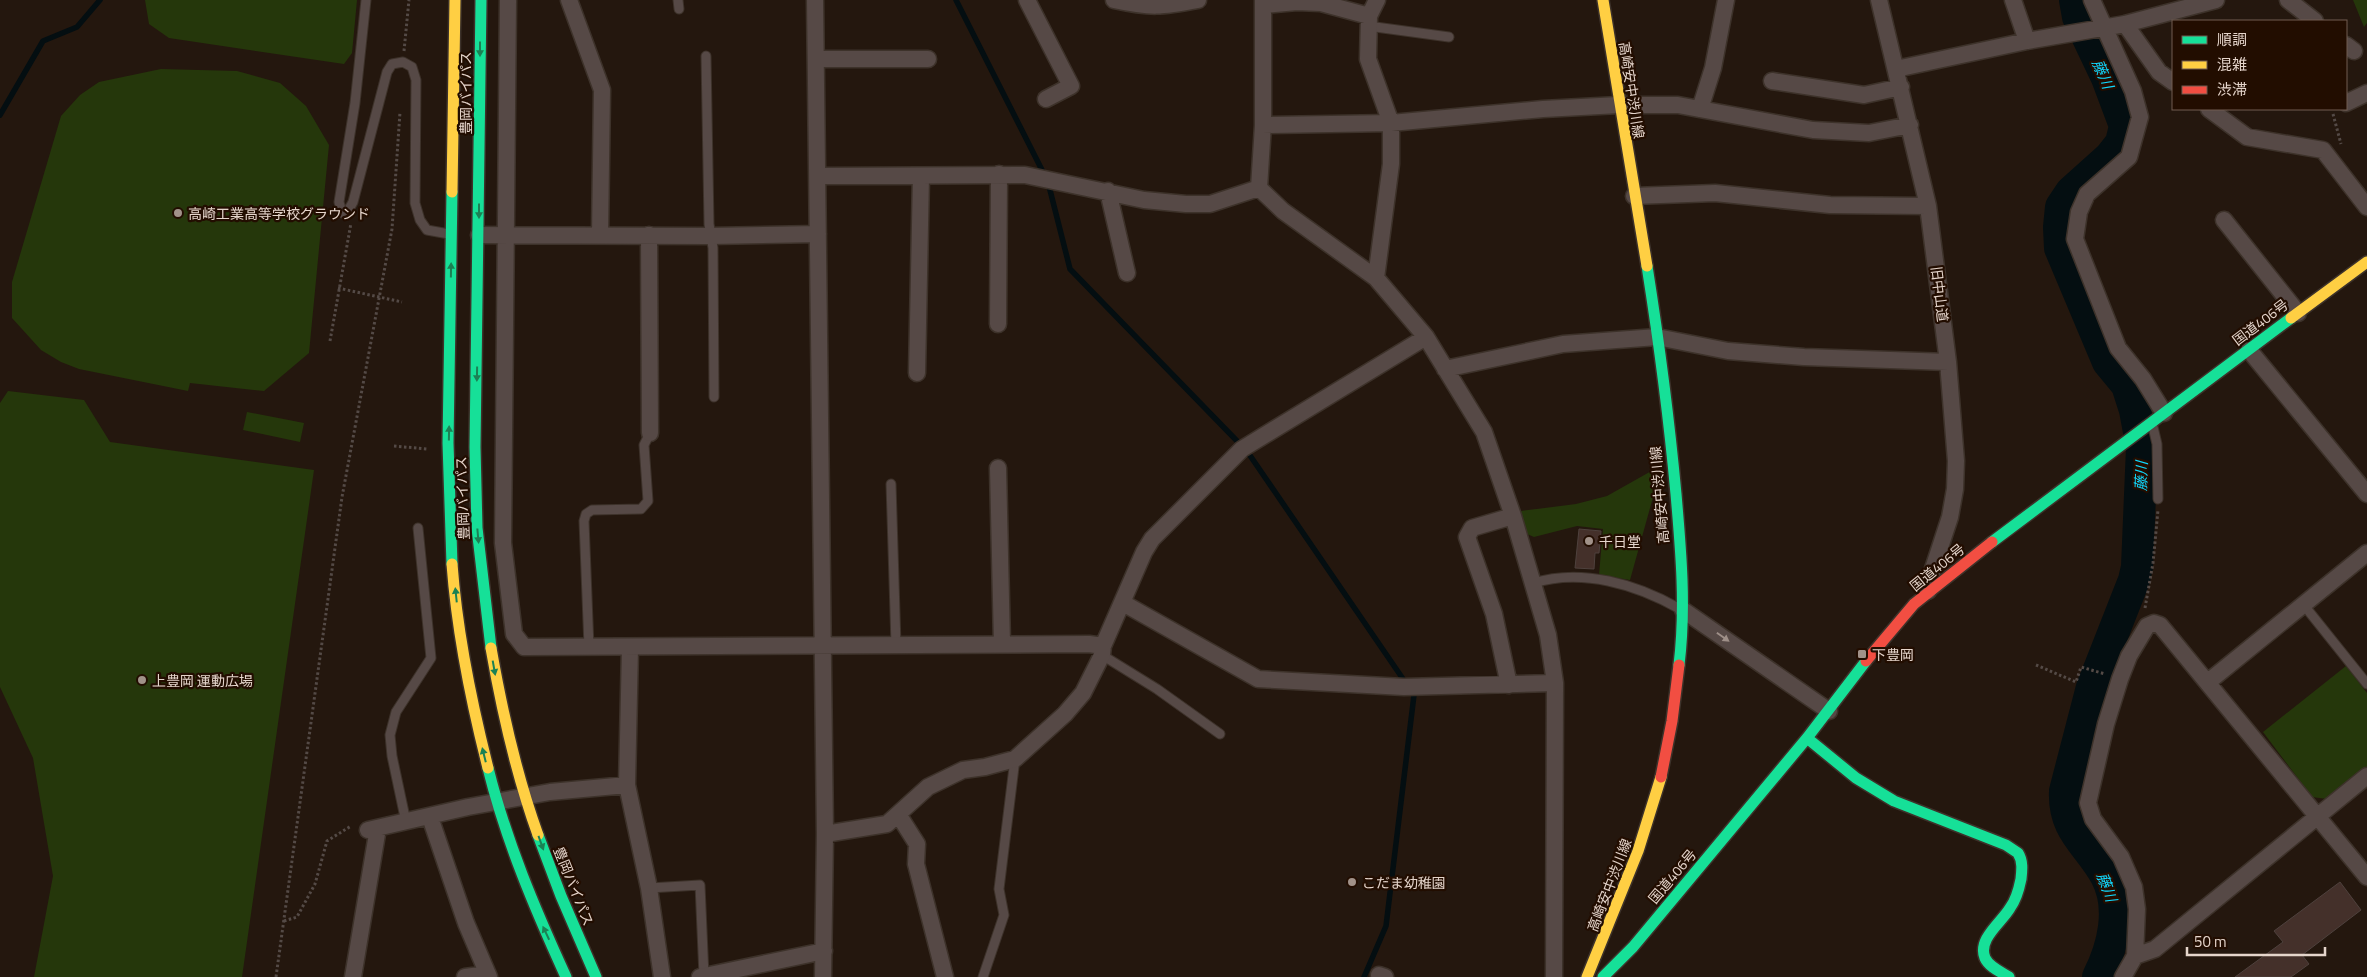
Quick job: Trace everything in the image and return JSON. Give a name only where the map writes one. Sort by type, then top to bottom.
[{"type":"main road","name":"豊岡バイパス","points":[[455,0],[448,443],[452,566],[470,691],[496,802],[533,905],[566,977]]},
{"type":"main road","name":"豊岡バイパス","points":[[481,0],[475,447],[477,528],[487,628],[499,695],[524,797],[561,896],[596,977]]},
{"type":"main road","name":"高崎安中渋川線","points":[[1587,977],[1643,838],[1660,777],[1671,723],[1683,610],[1674,475],[1657,337],[1603,0]]},
{"type":"main road","name":"国道406号","points":[[1603,977],[1633,947],[1807,738],[1868,658],[1914,604],[1928,591],[2367,262]]},
{"type":"main road","points":[[1807,738],[1856,778],[1894,801],[2006,846],[2020,856],[2022,866],[2014,904],[1989,937],[1984,950],[1985,958],[1990,964],[2009,977]]},
{"type":"street","points":[[508,0],[504,236],[503,543],[514,634],[524,647],[630,648],[1089,644],[1102,651]]},
{"type":"street","points":[[569,0],[602,90],[600,235]]},
{"type":"street","points":[[815,0],[825,834],[823,977]]},
{"type":"street","points":[[1027,0],[1071,86],[1046,99]]},
{"type":"street","points":[[1114,0],[1138,6],[1160,7],[1198,0]]},
{"type":"street","points":[[1376,278],[1391,164],[1391,123],[1368,59],[1369,21],[1377,0]]},
{"type":"street","points":[[1700,109],[1713,68],[1726,0]]},
{"type":"street","name":"旧中山道","points":[[1879,0],[1928,206],[1948,362],[1956,461],[1956,489],[1950,517],[1929,581],[1928,591]]},
{"type":"street","points":[[2013,0],[2027,41]]},
{"type":"street","points":[[2092,0],[2099,29],[2133,90],[2140,117],[2129,157],[2087,194],[2079,212],[2075,239],[2118,348],[2143,379],[2164,413]]},
{"type":"street","points":[[1896,69],[2027,41],[2124,24],[2216,0]]},
{"type":"street","points":[[2288,0],[2314,20]]},
{"type":"street","points":[[1369,21],[1321,3],[1263,2],[1263,125],[1259,188],[1283,211],[1376,278],[1426,337],[1484,432],[1513,516],[1548,635],[1555,683],[1557,700],[1554,977]]},
{"type":"street","points":[[2124,24],[2159,72],[2172,81]]},
{"type":"street","points":[[816,59],[928,59]]},
{"type":"street","points":[[1772,81],[1864,95],[1901,87]]},
{"type":"street","points":[[2347,102],[2367,94]]},
{"type":"street","points":[[1263,125],[1391,123],[1543,109],[1619,105],[1678,105],[1813,130],[1870,133],[1910,125]]},
{"type":"street","points":[[2210,110],[2247,137],[2324,150],[2367,208]]},
{"type":"street","points":[[818,176],[999,174],[1038,176],[1108,190],[1144,200],[1186,204],[1210,204],[1259,188]]},
{"type":"street","points":[[998,324],[999,174]]},
{"type":"street","points":[[917,373],[921,176]]},
{"type":"street","points":[[1108,190],[1127,272]]},
{"type":"street","points":[[1634,196],[1715,194],[1830,205],[1928,206]]},
{"type":"street","points":[[2224,220],[2298,313]]},
{"type":"street","points":[[479,234],[504,236],[818,234]]},
{"type":"street","points":[[649,235],[650,433]]},
{"type":"street","points":[[825,834],[886,824],[928,787],[962,770],[985,767],[1015,759],[1071,708],[1083,693],[1144,552],[1152,539],[1242,448],[1426,337]]},
{"type":"street","points":[[1445,369],[1563,344],[1657,337],[1728,351],[1804,357],[1948,362]]},
{"type":"street","points":[[2248,350],[2367,494]]},
{"type":"street","points":[[998,468],[1002,644]]},
{"type":"street","points":[[1509,685],[1494,614],[1467,537],[1472,528],[1513,516]]},
{"type":"street","points":[[2208,682],[2367,553]]},
{"type":"street","points":[[1123,603],[1258,679],[1404,687],[1555,683]]},
{"type":"street","points":[[1683,610],[1829,711]]},
{"type":"street","points":[[2123,977],[2135,956],[2137,909],[2134,886],[2121,857],[2093,819],[2088,803],[2093,773],[2109,715],[2129,656],[2146,626],[2154,623],[2160,625],[2367,877]]},
{"type":"street","points":[[630,648],[626,785],[648,888],[662,977]]},
{"type":"street","points":[[2135,956],[2155,949],[2367,776]]},
{"type":"street","points":[[352,977],[373,829],[496,802],[558,791],[626,785]]},
{"type":"street","points":[[898,814],[917,844],[916,864],[945,977]]},
{"type":"street","points":[[430,816],[466,923],[488,976],[465,977]]},
{"type":"street","points":[[702,976],[824,952]]},
{"type":"lane","points":[[366,0],[355,103],[339,202],[342,213],[348,211],[353,202],[386,72],[392,64],[403,62],[412,67],[416,80],[415,203],[420,220],[426,230],[452,234]]},
{"type":"lane","points":[[1369,21],[1450,38]]},
{"type":"lane","points":[[706,56],[710,236],[713,248],[714,397]]},
{"type":"lane","points":[[2150,425],[2157,444],[2158,499]]},
{"type":"lane","points":[[590,647],[584,521],[586,514],[592,510],[640,509],[648,502],[644,445],[650,433]]},
{"type":"lane","points":[[891,484],[896,645]]},
{"type":"lane","points":[[406,822],[392,756],[390,735],[396,712],[431,658],[418,528]]},
{"type":"lane","points":[[1533,583],[1549,578],[1570,577],[1615,582],[1652,595],[1683,610]]},
{"type":"lane","points":[[2303,604],[2367,684]]},
{"type":"lane","points":[[1102,651],[1220,734]]},
{"type":"lane","points":[[984,977],[1004,915],[999,890],[1015,759]]},
{"type":"lane","points":[[648,888],[700,885],[702,976]]},
{"type":"path","points":[[403,62],[409,0]]},
{"type":"path","points":[[276,977],[342,497],[392,229],[401,106]]},
{"type":"path","points":[[330,341],[352,215]]},
{"type":"path","points":[[338,288],[402,302]]},
{"type":"path","points":[[394,446],[433,449]]},
{"type":"path","points":[[2146,626],[2144,612],[2155,550],[2158,499]]},
{"type":"path","points":[[2036,665],[2076,682],[2081,667],[2108,675]]},
{"type":"path","points":[[284,921],[297,916],[315,884],[327,841],[353,824],[373,829]]},
{"type":"green space","points":[[145,0],[357,0],[352,53],[344,64],[169,38],[149,24]]},
{"type":"green space","points":[[2353,0],[2367,0],[2367,23],[2364,27]]},
{"type":"green space","name":"高崎工業高等学校グラウンド","points":[[161,69],[237,71],[280,83],[306,106],[329,145],[309,353],[264,391],[190,383],[188,391],[79,369],[61,362],[41,350],[12,318],[12,282],[61,116],[80,95],[99,82]]},
{"type":"green space","name":"上豊岡 運動広場","points":[[8,391],[84,400],[110,442],[314,470],[242,977],[34,977],[53,876],[33,758],[0,687],[0,403]]},
{"type":"green space","points":[[247,412],[304,423],[300,442],[243,430]]},
{"type":"green space","points":[[1662,465],[1630,580],[1599,575],[1603,529],[1577,526],[1534,537],[1527,534],[1521,511],[1576,504],[1607,496]]},
{"type":"green space","points":[[2346,666],[2367,693],[2367,767],[2327,799],[2312,797],[2263,732]]},
{"type":"building","name":"千日堂","points":[[1579,529],[1601,531],[1599,553],[1595,553],[1594,569],[1575,568]]},
{"type":"building","points":[[2340,882],[2361,910],[2302,955],[2309,964],[2291,977],[2235,977],[2283,942],[2274,931]]},
{"type":"waterway","points":[[0,115],[43,41],[77,27],[100,0]]},
{"type":"waterway","points":[[956,0],[1042,170],[1050,190],[1070,269],[1238,442]]},
{"type":"waterway","name":"藤川","points":[[2075,0],[2078,17],[2107,78],[2125,126],[2121,143],[2110,157],[2071,192],[2061,207],[2059,227],[2060,248],[2108,362],[2127,385],[2135,410],[2142,448],[2137,567],[2134,580],[2092,687],[2065,791],[2065,805],[2068,817],[2078,837],[2106,876],[2114,901],[2115,914],[2112,940],[2098,977]]},
{"type":"waterway","points":[[1249,454],[1414,695],[1386,926],[1364,977]]},
{"type":"traffic: fast","points":[[481,0],[475,447],[477,528],[491,648]]},
{"type":"traffic: fast","points":[[452,192],[448,443],[452,564]]},
{"type":"traffic: fast","points":[[1647,266],[1667,408],[1678,515],[1682,601],[1679,665]]},
{"type":"traffic: fast","points":[[1992,542],[2291,318]]},
{"type":"traffic: fast","points":[[1603,977],[1633,947],[1807,738],[1866,661]]},
{"type":"traffic: fast","points":[[1807,738],[1856,778],[1894,801],[2006,845],[2018,853],[2022,869],[2017,894],[2012,905],[1991,931],[1984,944],[1983,951],[1989,964],[2009,977]]},
{"type":"traffic: fast","points":[[488,768],[512,848],[543,926],[566,977]]},
{"type":"traffic: fast","points":[[538,835],[561,896],[596,977]]},
{"type":"traffic: slow","points":[[452,192],[455,0]]},
{"type":"traffic: slow","points":[[1603,0],[1647,266]]},
{"type":"traffic: slow","points":[[2291,318],[2367,262]]},
{"type":"traffic: slow","points":[[452,564],[457,615],[476,717],[488,768]]},
{"type":"traffic: slow","points":[[491,648],[510,742],[538,835]]},
{"type":"traffic: slow","points":[[1587,977],[1638,851],[1661,777]]},
{"type":"traffic: jam","points":[[1866,661],[1914,604],[1992,542]]},
{"type":"traffic: jam","points":[[1661,777],[1672,721],[1679,665]]},
{"type":"place","name":"高崎工業高等学校グラウンド","points":[[178,213]]},
{"type":"place","name":"千日堂","points":[[1589,541]]},
{"type":"place","name":"下豊岡","points":[[1862,654]]},
{"type":"place","name":"上豊岡 運動広場","points":[[142,680]]},
{"type":"place","name":"こだま幼稚園","points":[[1352,882]]}]
